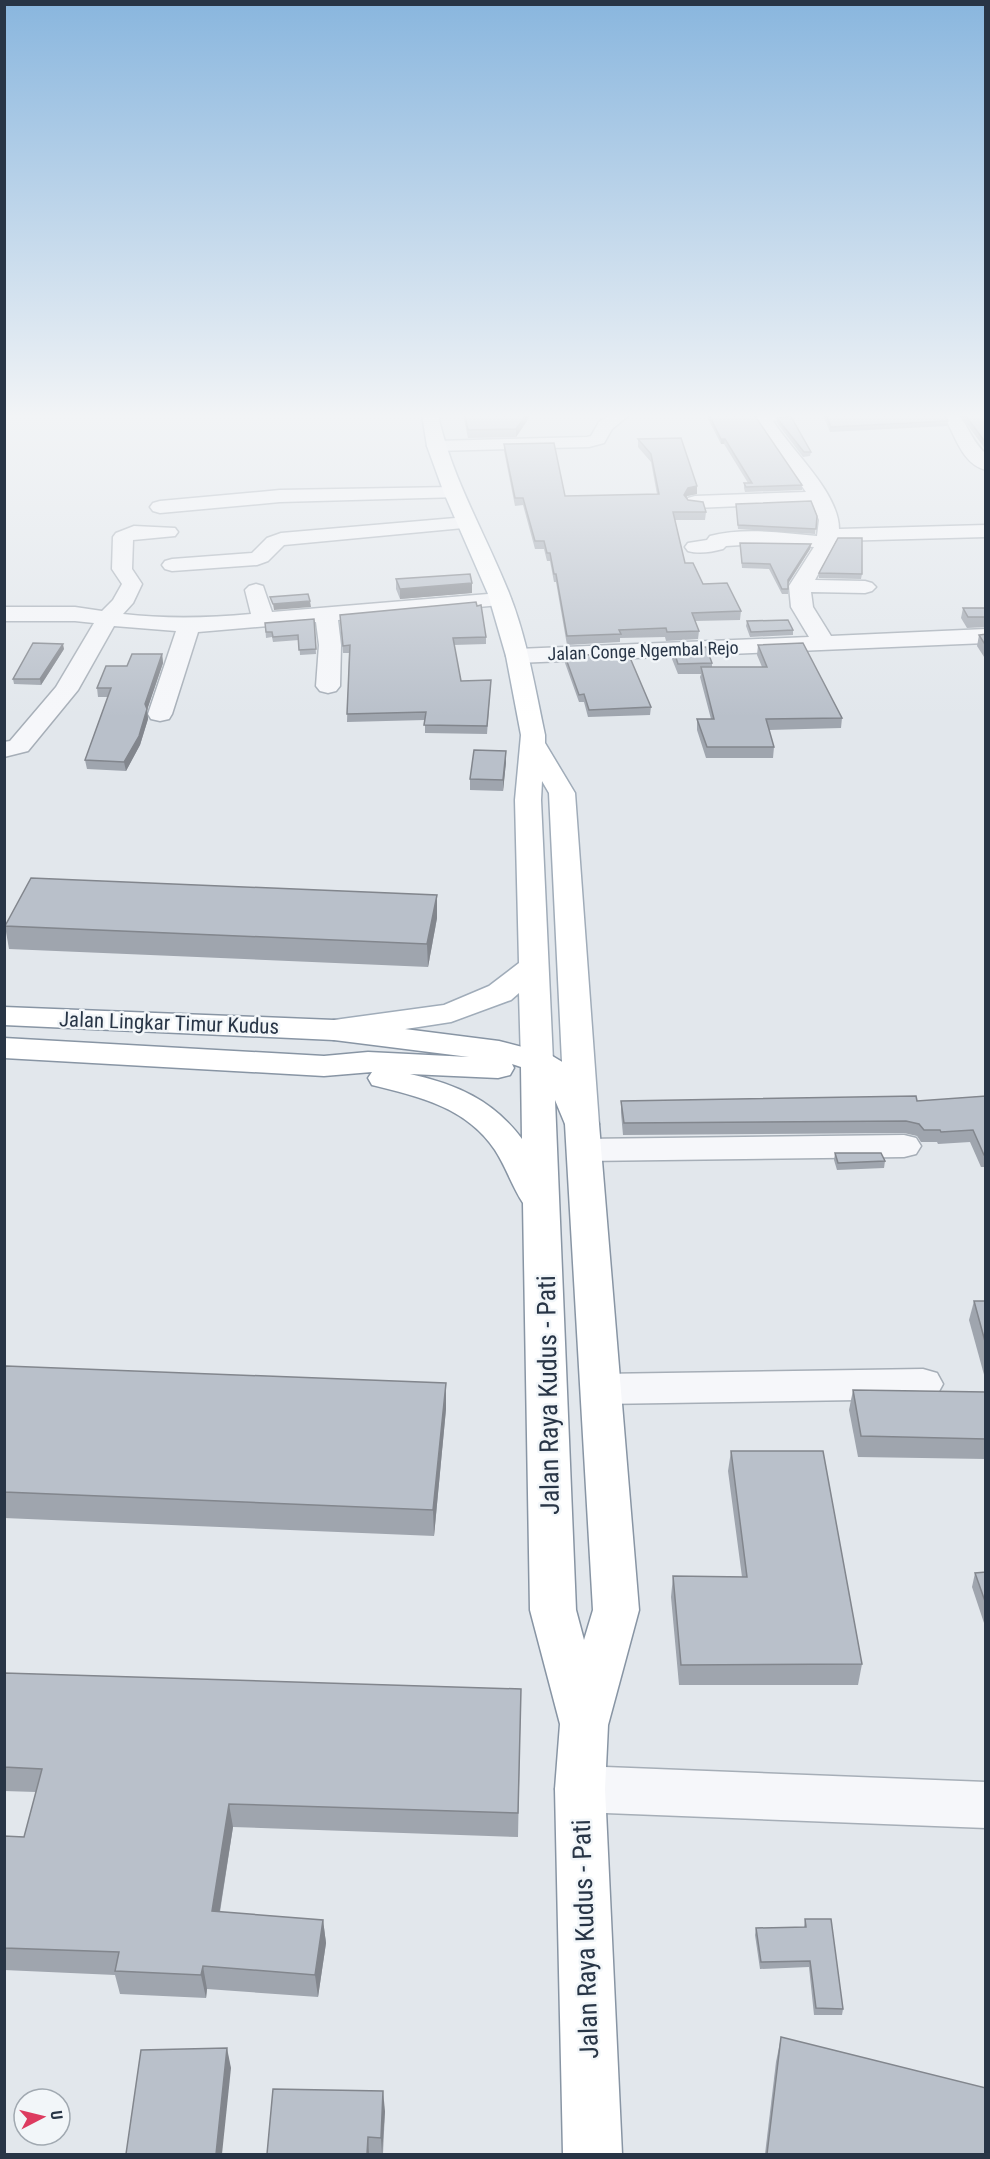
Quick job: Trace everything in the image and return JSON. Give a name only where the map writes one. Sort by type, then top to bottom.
[{"type":"main road","points":[[464,516],[500,599],[517,656],[534,745]]},
{"type":"main road","name":"Jalan Raya Kudus - Pati","points":[[534,745],[528,800],[543,1210],[553,1610],[584,1725]]},
{"type":"main road","name":"Jalan Raya Kudus - Pati","points":[[534,745],[562,793],[616,1610],[584,1725],[580,1789],[593,2154]]},
{"type":"main road","points":[[334,1030],[451,1012],[500,993],[534,966]]},
{"type":"main road","points":[[324,1066],[368,1062],[504,1069],[522,1066],[537,1061],[551,1049],[564,1030],[574,1001]]},
{"type":"main road","name":"Jalan Lingkar Timur Kudus","points":[[4,1016],[334,1030]]},
{"type":"main road","points":[[334,1030],[457,1044],[499,1051],[537,1061],[552,1070],[565,1085],[583,1137]]},
{"type":"main road","name":"Jalan Lingkar Timur Kudus","points":[[4,1048],[324,1066]]},
{"type":"main road","points":[[324,1066],[414,1084],[451,1097],[478,1110],[494,1124],[519,1158],[543,1210]]},
{"type":"street","points":[[824,643],[802,607],[800,586],[812,572],[827,539],[830,522],[827,516]]},
{"type":"street","points":[[172,565],[257,559],[264,555],[271,543],[281,539],[467,523]]},
{"type":"street","points":[[695,547],[716,545],[717,540],[742,538],[827,539],[986,531]]},
{"type":"street","points":[[6,753],[19,746],[66,690],[108,617],[122,603],[132,587],[132,582],[122,569],[123,537],[134,532],[168,532]]},
{"type":"street","points":[[800,586],[865,587]]},
{"type":"street","points":[[256,590],[263,620]]},
{"type":"street","points":[[5,616],[75,614],[152,624],[189,625],[500,599]]},
{"type":"street","points":[[327,614],[330,645],[327,686]]},
{"type":"street","points":[[160,714],[189,625]]},
{"type":"street","name":"Jalan Conge Ngembal Rejo","points":[[517,656],[986,636]]},
{"type":"street","points":[[583,1137],[904,1146]]},
{"type":"street","points":[[601,1389],[922,1384]]},
{"type":"street","points":[[580,1789],[986,1805]]},
{"type":"building","points":[[528,516],[674,516],[685,563],[693,563],[703,584],[727,583],[741,611],[692,613],[699,631],[667,632],[666,628],[619,630],[621,634],[567,636],[550,553],[547,553],[544,541],[535,541]]},
{"type":"building","points":[[737,516],[817,516],[816,529],[738,525]]},
{"type":"building","points":[[838,538],[862,538],[862,574],[819,573]]},
{"type":"building","points":[[740,543],[811,544],[788,580],[788,589],[782,589],[770,564],[742,563]]},
{"type":"building","points":[[470,574],[472,583],[400,589],[396,579]]},
{"type":"building","points":[[308,594],[310,601],[273,604],[270,597]]},
{"type":"building","points":[[476,602],[477,606],[481,605],[486,637],[453,638],[461,681],[491,680],[487,726],[424,725],[426,712],[347,714],[350,645],[343,646],[340,615]]},
{"type":"building","points":[[963,608],[986,608],[986,617],[968,617]]},
{"type":"building","points":[[314,619],[316,649],[299,650],[298,635],[273,637],[272,632],[266,632],[265,623]]},
{"type":"building","points":[[788,620],[793,630],[751,632],[747,621]]},
{"type":"building","points":[[986,634],[986,646],[979,635]]},
{"type":"building","points":[[33,643],[63,644],[40,679],[13,679]]},
{"type":"building","points":[[803,643],[842,718],[766,719],[774,747],[707,747],[697,719],[714,719],[701,667],[767,667],[758,645]]},
{"type":"building","points":[[706,647],[712,663],[678,664],[673,648]]},
{"type":"building","points":[[628,653],[651,707],[589,710],[584,694],[579,695],[565,656]]},
{"type":"building","points":[[132,654],[162,654],[145,704],[147,709],[139,736],[124,762],[85,760],[111,688],[97,688],[106,666],[127,666]]},
{"type":"building","points":[[474,750],[506,751],[503,780],[470,779]]},
{"type":"building","points":[[31,878],[437,895],[427,944],[5,926]]},
{"type":"building","points":[[916,1096],[917,1101],[986,1096],[986,1155],[973,1130],[941,1132],[940,1130],[924,1130],[919,1124],[906,1121],[624,1123],[621,1101]]},
{"type":"building","points":[[835,1153],[881,1153],[885,1161],[838,1163]]},
{"type":"building","points":[[974,1301],[986,1301],[986,1345]]},
{"type":"building","points":[[6,1366],[446,1383],[433,1510],[4,1492],[4,1371]]},
{"type":"building","points":[[853,1390],[986,1392],[986,1439],[861,1436]]},
{"type":"building","points":[[731,1451],[823,1451],[862,1664],[681,1665],[673,1576],[747,1577]]},
{"type":"building","points":[[986,1572],[986,1604],[975,1573]]},
{"type":"building","points":[[4,1673],[521,1689],[518,1813],[229,1804],[212,1911],[323,1920],[315,1975],[203,1966],[201,1975],[115,1971],[119,1952],[4,1948],[4,1836],[24,1837],[42,1769],[4,1767]]},
{"type":"building","points":[[805,1919],[831,1919],[843,2009],[816,2008],[810,1961],[761,1962],[756,1928],[806,1927]]},
{"type":"building","points":[[781,2037],[986,2088],[986,2154],[767,2154]]},
{"type":"building","points":[[227,2048],[216,2154],[126,2154],[141,2050]]},
{"type":"building","points":[[273,2089],[383,2091],[381,2138],[368,2137],[367,2154],[267,2154]]}]
